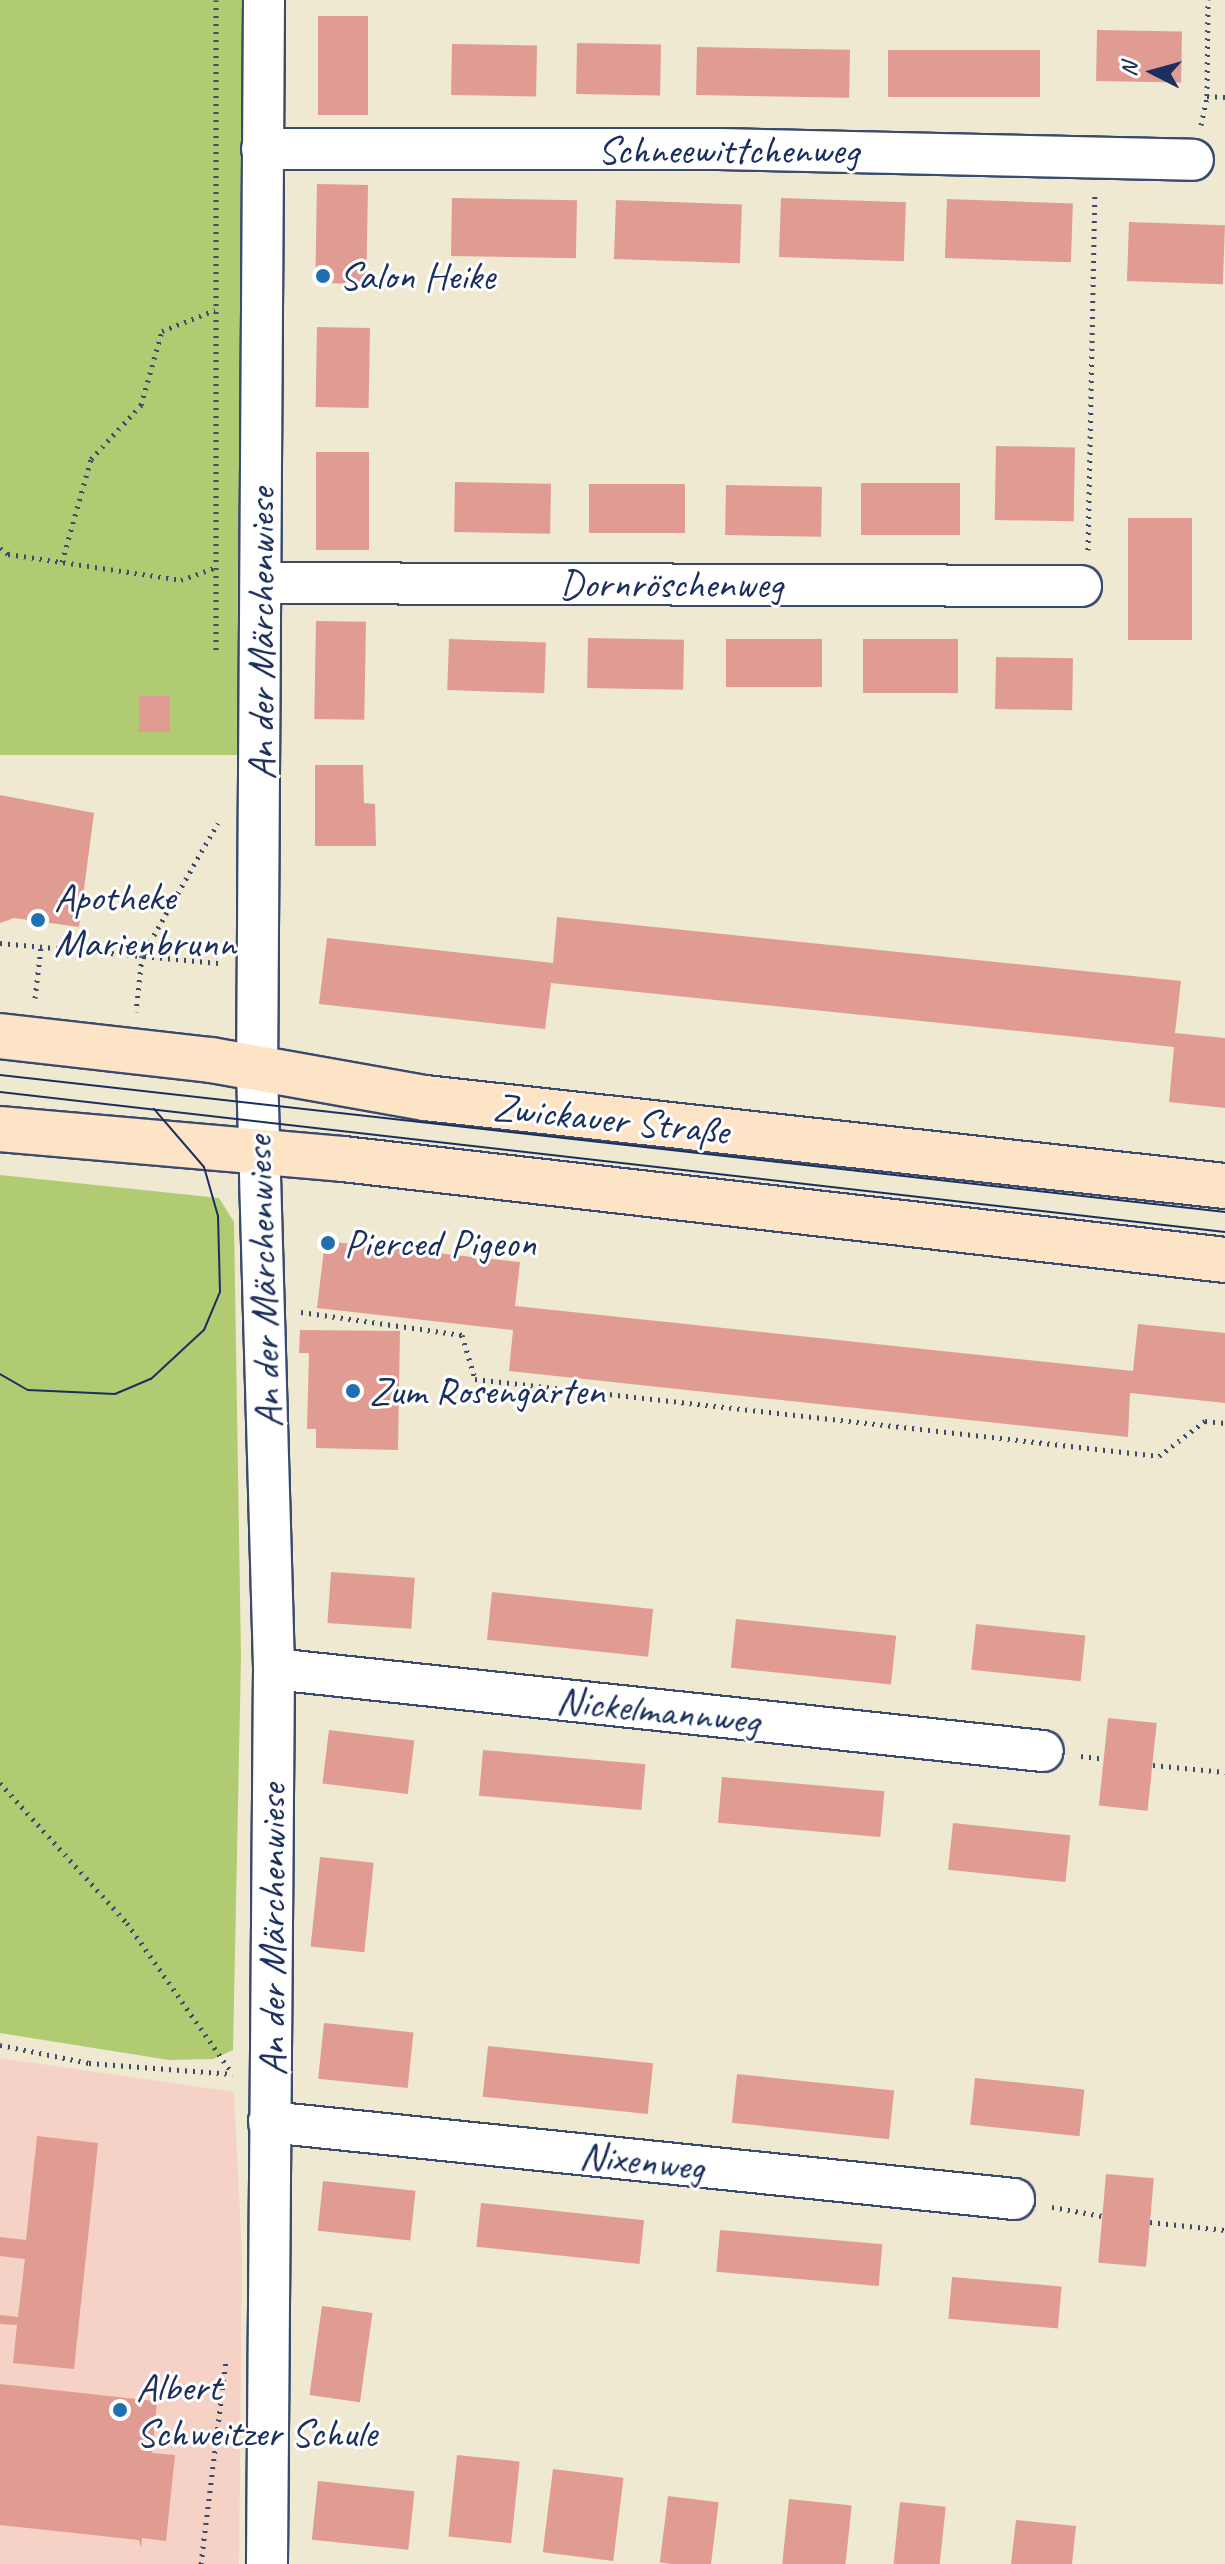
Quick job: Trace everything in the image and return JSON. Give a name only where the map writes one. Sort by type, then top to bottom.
[{"type":"main road","name":"Zwickauer Straße","points":[[15,1038],[132,1050],[425,1098],[1225,1186]]},
{"type":"main road","name":"Zwickauer Straße","points":[[0,1129],[260,1151],[1225,1260]]},
{"type":"street","name":"An der Märchenwiese","points":[[264,0],[257,1070],[274,1669],[267,2564]]},
{"type":"street","name":"Schneewittchenweg","points":[[262,149],[1095,155],[1193,160]]},
{"type":"street","name":"Dornröschenweg","points":[[262,572],[1081,586]]},
{"type":"street","name":"Nickelmannweg","points":[[274,1669],[1043,1751]]},
{"type":"street","name":"Nixenweg","points":[[269,2122],[1014,2199]]},
{"type":"path","points":[[216,0],[216,663]]},
{"type":"path","points":[[1207,96],[1208,0]]},
{"type":"path","points":[[1081,586],[1088,549],[1095,155]]},
{"type":"path","points":[[62,562],[91,459],[141,405],[162,331],[215,310]]},
{"type":"path","points":[[0,548],[8,554],[181,580],[215,567],[262,572]]},
{"type":"path","points":[[218,806],[219,838]]},
{"type":"path","points":[[132,1050],[142,956],[219,822]]},
{"type":"path","points":[[0,943],[219,963]]},
{"type":"path","points":[[15,1038],[41,947]]},
{"type":"path","points":[[218,977],[219,947]]},
{"type":"path","points":[[264,1309],[462,1335],[475,1379],[1159,1456],[1205,1421],[1225,1423]]},
{"type":"path","points":[[1153,1765],[1225,1772]]},
{"type":"path","points":[[0,1783],[127,1923],[233,2074]]},
{"type":"path","points":[[0,2045],[89,2063],[271,2079]]},
{"type":"path","points":[[1014,2199],[1102,2216]]},
{"type":"path","points":[[1150,2222],[1225,2230]]},
{"type":"path","points":[[201,2564],[227,2349]]},
{"type":"shaded area","name":"Albert Schweitzer Schule","points":[[0,2058],[234,2092],[242,2256],[239,2564],[0,2564]]},
{"type":"green space","points":[[0,0],[249,0],[249,755],[0,755]]},
{"type":"green space","points":[[0,1175],[219,1198],[234,1222],[241,1657],[233,2050],[213,2059],[169,2060],[0,2033]]},
{"type":"building","points":[[318,16],[368,16],[368,115],[318,115]]},
{"type":"building","points":[[1097,30],[1182,31],[1181,82],[1096,81]]},
{"type":"building","points":[[577,43],[661,44],[660,95],[576,94]]},
{"type":"building","points":[[452,44],[537,45],[536,96],[451,95]]},
{"type":"building","points":[[697,47],[850,50],[849,98],[696,95]]},
{"type":"building","points":[[888,50],[1040,50],[1040,97],[888,97]]},
{"type":"building","points":[[317,184],[368,185],[366,284],[315,283]]},
{"type":"building","points":[[452,198],[577,200],[576,258],[451,256]]},
{"type":"building","points":[[781,198],[906,202],[904,261],[779,257]]},
{"type":"building","points":[[947,199],[1073,203],[1071,262],[945,258]]},
{"type":"building","points":[[616,200],[742,204],[740,263],[614,259]]},
{"type":"building","points":[[1129,222],[1225,225],[1223,284],[1127,281]]},
{"type":"building","points":[[317,327],[370,328],[369,408],[316,407]]},
{"type":"building","points":[[996,446],[1075,447],[1074,521],[995,520]]},
{"type":"building","points":[[316,452],[369,452],[369,550],[316,550]]},
{"type":"building","points":[[455,482],[551,484],[550,534],[454,532]]},
{"type":"building","points":[[861,483],[960,483],[960,535],[861,535]]},
{"type":"building","points":[[589,484],[685,484],[685,533],[589,533]]},
{"type":"building","points":[[726,485],[822,487],[821,537],[725,535]]},
{"type":"building","points":[[1128,518],[1192,518],[1192,640],[1128,640]]},
{"type":"building","points":[[316,621],[366,622],[364,720],[314,719]]},
{"type":"building","points":[[588,638],[684,640],[683,690],[587,688]]},
{"type":"building","points":[[449,639],[546,642],[544,693],[447,690]]},
{"type":"building","points":[[726,639],[822,639],[822,687],[726,687]]},
{"type":"building","points":[[863,639],[958,639],[958,693],[863,693]]},
{"type":"building","points":[[996,657],[1073,658],[1072,710],[995,709]]},
{"type":"building","points":[[139,696],[170,696],[170,732],[139,732]]},
{"type":"building","points":[[315,765],[363,765],[364,803],[375,804],[376,846],[315,846]]},
{"type":"building","points":[[0,795],[94,813],[79,927],[14,918],[0,923]]},
{"type":"building","points":[[557,917],[1181,981],[1175,1033],[1225,1038],[1225,1108],[1169,1102],[1174,1047],[551,983],[545,1029],[319,1004],[327,938],[553,963]]},
{"type":"building","points":[[325,1241],[520,1262],[515,1306],[1133,1371],[1138,1324],[1225,1333],[1225,1403],[1130,1393],[1128,1437],[509,1371],[513,1330],[317,1308]]},
{"type":"building","name":"Zum Rosengarten","points":[[300,1330],[400,1331],[398,1450],[316,1448],[316,1429],[307,1429],[309,1353],[299,1353]]},
{"type":"building","points":[[331,1572],[415,1578],[411,1629],[327,1623]]},
{"type":"building","points":[[492,1592],[653,1609],[648,1657],[487,1640]]},
{"type":"building","points":[[736,1619],[896,1636],[891,1685],[731,1668]]},
{"type":"building","points":[[976,1624],[1085,1635],[1081,1681],[971,1670]]},
{"type":"building","points":[[1108,1718],[1157,1723],[1148,1811],[1099,1806]]},
{"type":"building","points":[[329,1730],[414,1740],[408,1794],[322,1784]]},
{"type":"building","points":[[483,1750],[645,1764],[641,1810],[479,1796]]},
{"type":"building","points":[[722,1777],[884,1791],[880,1837],[718,1823]]},
{"type":"building","points":[[953,1823],[1070,1835],[1065,1882],[948,1870]]},
{"type":"building","points":[[320,1857],[374,1863],[364,1952],[311,1947]]},
{"type":"building","points":[[324,2023],[414,2032],[408,2088],[318,2079]]},
{"type":"building","points":[[488,2046],[653,2063],[648,2114],[483,2097]]},
{"type":"building","points":[[737,2074],[894,2091],[889,2139],[732,2123]]},
{"type":"building","points":[[975,2078],[1084,2089],[1079,2136],[970,2125]]},
{"type":"building","points":[[37,2136],[98,2143],[74,2369],[13,2363],[17,2325],[0,2324],[0,2315],[18,2317],[25,2259],[0,2256],[0,2237],[26,2240]]},
{"type":"building","points":[[1106,2174],[1154,2178],[1146,2267],[1098,2263]]},
{"type":"building","points":[[323,2181],[415,2191],[410,2240],[318,2231]]},
{"type":"building","points":[[481,2203],[644,2220],[640,2264],[476,2247]]},
{"type":"building","points":[[720,2230],[882,2244],[879,2286],[716,2272]]},
{"type":"building","points":[[952,2277],[1062,2287],[1058,2328],[948,2319]]},
{"type":"building","points":[[322,2306],[373,2313],[360,2402],[309,2395]]},
{"type":"building","points":[[0,2384],[154,2401],[158,2392],[152,2453],[175,2455],[166,2541],[142,2538],[141,2548],[139,2540],[0,2525]]},
{"type":"building","points":[[457,2455],[520,2462],[511,2543],[448,2537]]},
{"type":"building","points":[[553,2469],[623,2478],[613,2561],[543,2552]]},
{"type":"building","points":[[318,2481],[414,2491],[408,2550],[312,2540]]},
{"type":"building","points":[[668,2496],[719,2502],[711,2564],[660,2563]]},
{"type":"building","points":[[789,2499],[852,2506],[846,2564],[782,2564]]},
{"type":"building","points":[[900,2502],[946,2507],[940,2564],[894,2564]]},
{"type":"building","points":[[1016,2520],[1076,2526],[1072,2564],[1011,2564]]},
{"type":"tram line","points":[[0,1075],[1225,1212]]},
{"type":"tram line","points":[[0,1092],[1225,1232]]},
{"type":"tram line","points":[[0,1374],[28,1390],[115,1394],[151,1379],[204,1330],[220,1292],[218,1216],[204,1167],[154,1109]]},
{"type":"place","name":"Salon Heike","points":[[323,276]]},
{"type":"place","name":"Apotheke Marienbrunn","points":[[38,920]]},
{"type":"place","name":"Pierced Pigeon","points":[[328,1243]]},
{"type":"place","name":"Zum Rosengarten","points":[[353,1391]]},
{"type":"place","name":"Albert Schweitzer Schule","points":[[120,2410]]}]
